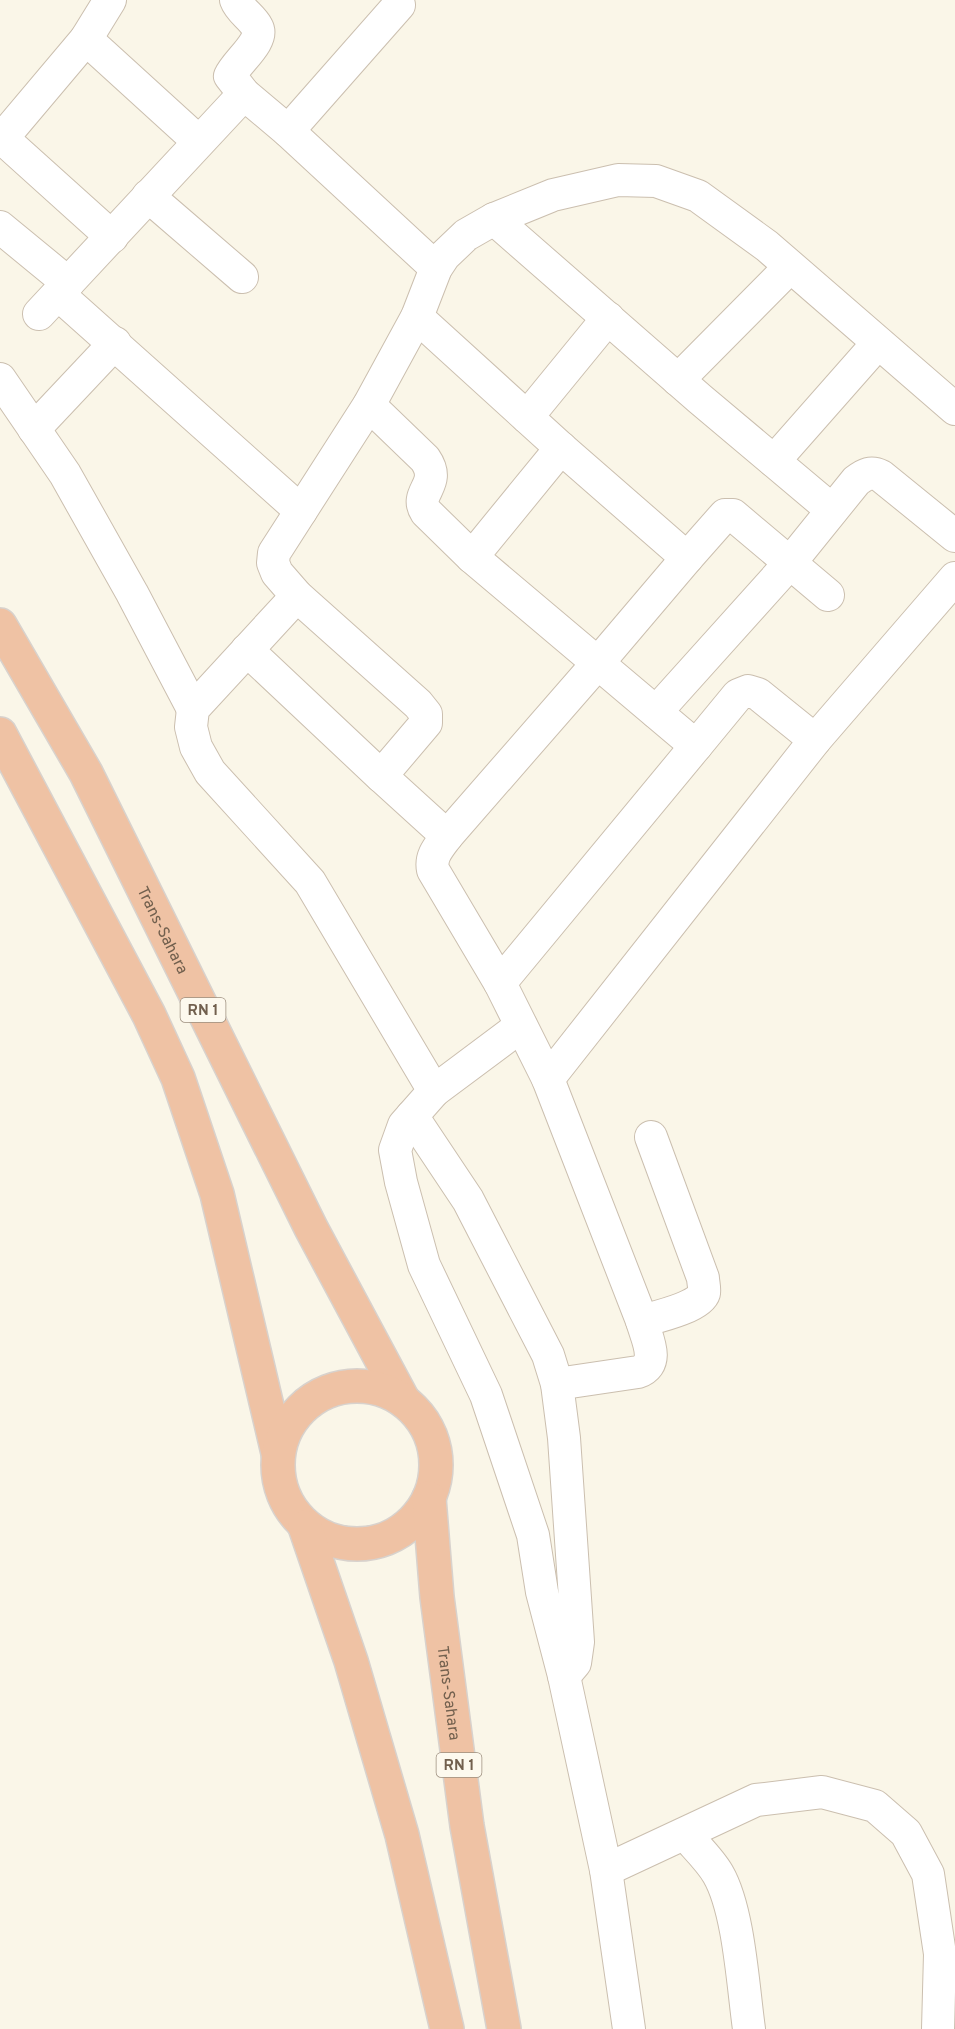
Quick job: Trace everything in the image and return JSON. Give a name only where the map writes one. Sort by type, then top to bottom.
[{"type":"highway","name":"Trans-Sahara","points":[[0,625],[86,773],[311,1228],[402,1398]]},
{"type":"highway","points":[[0,734],[149,1015],[178,1078],[217,1194],[278,1453],[278,1480],[287,1506],[305,1527],[329,1540],[356,1545],[383,1541],[405,1529],[423,1510],[434,1488],[437,1462],[432,1438],[420,1416],[402,1398],[379,1388],[353,1385],[327,1391],[304,1406],[286,1427],[278,1453]]},
{"type":"highway","name":"Trans-Sahara","points":[[429,1498],[437,1597],[467,1826],[504,2029]]},
{"type":"highway","points":[[305,1527],[351,1661],[402,1835],[447,2029]]},
{"type":"street","points":[[110,0],[86,39],[1,139],[112,237]]},
{"type":"street","points":[[236,0],[238,6],[257,26],[260,33],[258,40],[233,69],[230,76],[244,94],[288,131],[435,268]]},
{"type":"street","points":[[288,131],[399,5]]},
{"type":"street","points":[[86,39],[198,141]]},
{"type":"street","points":[[55,297],[244,94]]},
{"type":"street","points":[[381,776],[426,723],[426,714],[418,704],[297,596],[277,573],[273,563],[274,553],[369,405],[417,317],[435,268],[466,235],[494,219],[553,195],[618,180],[656,181],[698,196],[767,246],[955,409]]},
{"type":"street","points":[[148,196],[242,277]]},
{"type":"street","points":[[494,219],[678,380],[832,510]]},
{"type":"street","points":[[0,227],[55,297],[115,343],[301,511]]},
{"type":"street","points":[[678,380],[790,267]]},
{"type":"street","points":[[417,317],[561,448],[687,558]]},
{"type":"street","points":[[527,417],[608,318]]},
{"type":"street","points":[[34,429],[115,343]]},
{"type":"street","points":[[774,462],[878,343]]},
{"type":"street","points":[[0,380],[65,474],[132,593],[193,709],[191,727],[196,747],[210,772],[310,882],[434,1091]]},
{"type":"street","points":[[369,405],[432,468],[432,477],[422,499],[426,512],[472,557],[696,746]]},
{"type":"street","points":[[472,557],[561,448]]},
{"type":"street","points":[[656,712],[789,564],[856,481],[865,474],[874,473],[955,536]]},
{"type":"street","points":[[557,1384],[638,1372],[646,1369],[650,1364],[651,1353],[642,1321],[548,1079],[500,983],[433,870],[431,862],[447,836],[597,664],[717,521],[725,515],[733,515],[828,595]]},
{"type":"street","points":[[548,1079],[815,740],[955,578]]},
{"type":"street","points":[[193,709],[297,596]]},
{"type":"street","points":[[247,650],[447,836]]},
{"type":"street","points":[[500,983],[738,695],[748,691],[758,693],[815,740]]},
{"type":"street","points":[[521,1026],[434,1091],[404,1125],[395,1150],[400,1182],[424,1265],[486,1395],[533,1535],[542,1592],[564,1676],[606,1870],[629,2029]]},
{"type":"street","points":[[412,1116],[468,1200],[548,1355],[557,1384],[564,1438],[578,1642],[575,1663],[564,1676]]},
{"type":"street","points":[[642,1321],[697,1302],[704,1293],[703,1278],[651,1137]]},
{"type":"street","points":[[606,1870],[756,1800],[822,1792],[875,1806],[906,1833],[928,1874],[940,1953],[938,2029]]},
{"type":"street","points":[[685,1834],[718,1873],[726,1893],[734,1921],[749,2029]]}]
